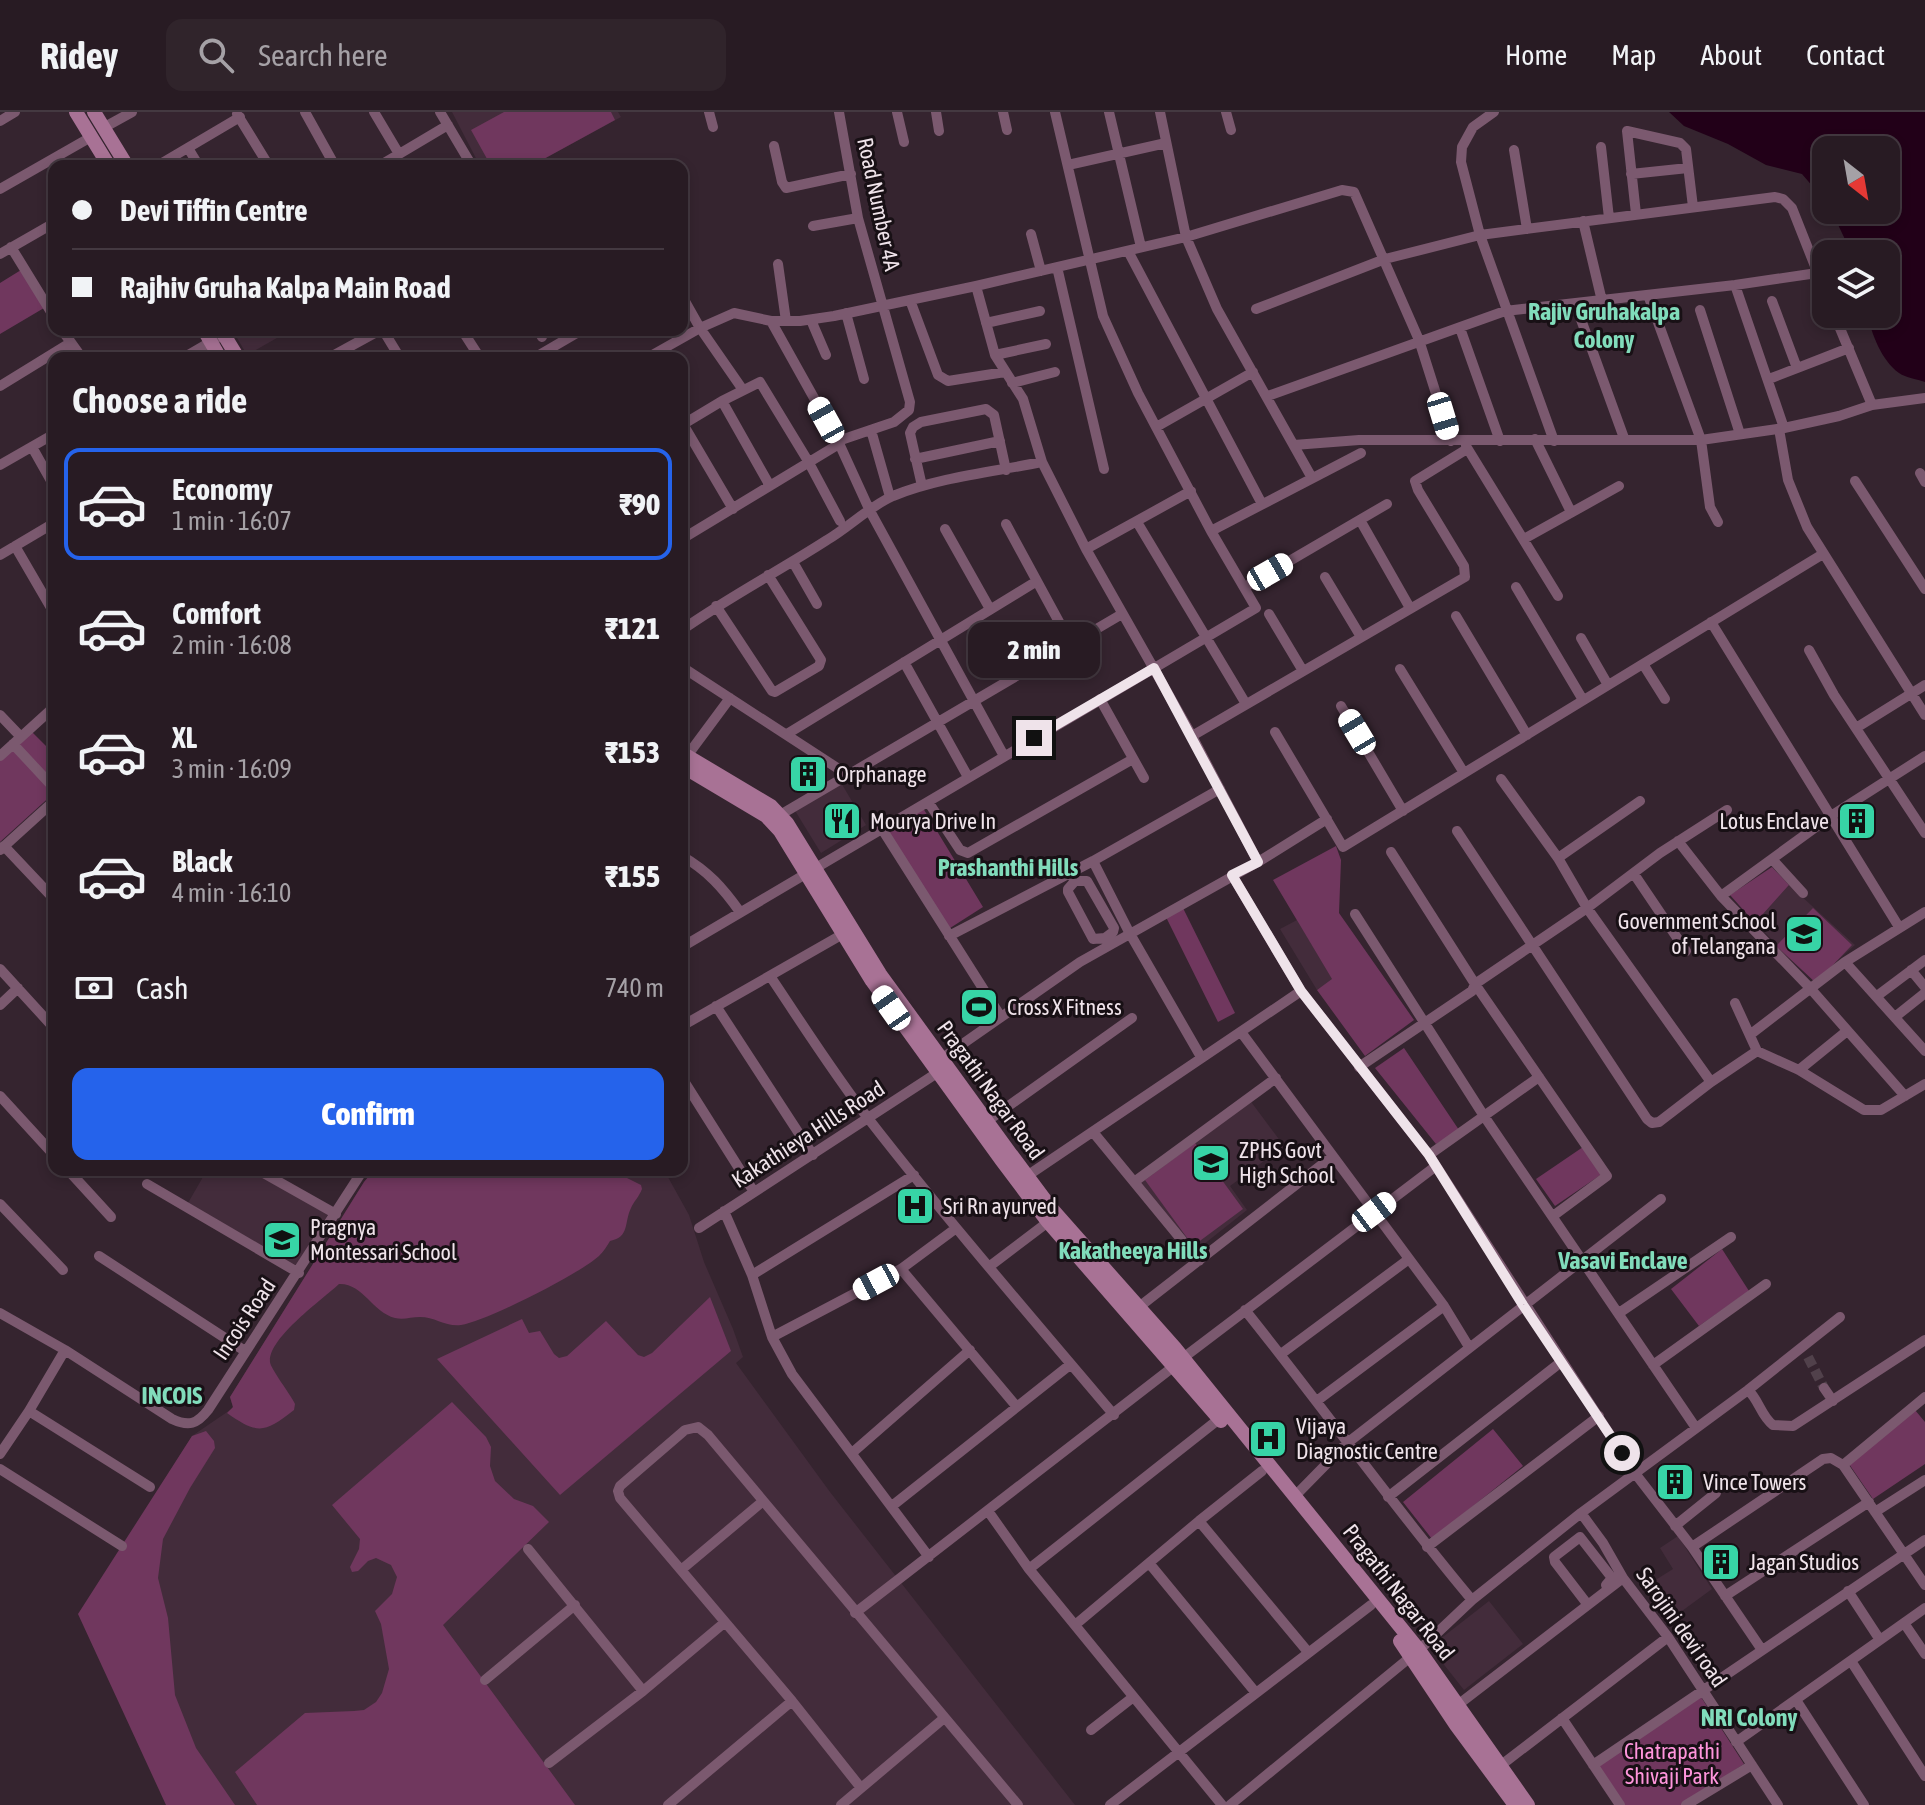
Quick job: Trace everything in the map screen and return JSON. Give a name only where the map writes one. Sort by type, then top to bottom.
[{"type":"main road","points":[[76,112],[122,160]]},
{"type":"main road","points":[[94,112],[97,133],[107,160]]},
{"type":"main road","points":[[220,336],[233,352]]},
{"type":"main road","name":"Pragathi Nagar Road","points":[[688,760],[752,794],[780,815],[798,839],[809,870],[872,981],[1051,1208],[1139,1307],[1219,1419],[1371,1605],[1416,1653],[1456,1725],[1515,1805]]},
{"type":"main road","name":"Pragathi Nagar Road","points":[[688,761],[766,816],[785,838],[1048,1222],[1178,1362],[1295,1496],[1459,1704],[1528,1805]]},
{"type":"street","points":[[0,121],[15,112]]},
{"type":"street","points":[[50,160],[132,112]]},
{"type":"street","points":[[305,112],[332,160]]},
{"type":"street","points":[[374,112],[399,154]]},
{"type":"street","points":[[440,112],[468,160]]},
{"type":"street","points":[[709,112],[713,127]]},
{"type":"street","name":"Road Number 4A","points":[[688,535],[838,443],[905,415],[909,410],[910,402],[858,218],[839,112]]},
{"type":"street","points":[[897,112],[904,142]]},
{"type":"street","points":[[936,112],[939,131]]},
{"type":"street","points":[[1003,112],[1007,130]]},
{"type":"street","points":[[688,941],[929,803],[1205,635],[1256,608],[1211,531],[1138,393],[1103,316],[1055,112]]},
{"type":"street","points":[[1109,112],[1141,247]]},
{"type":"street","points":[[1160,112],[1186,237],[1217,309],[1312,478]]},
{"type":"street","points":[[1226,112],[1231,130]]},
{"type":"street","points":[[1494,112],[1473,127],[1462,147],[1461,162],[1480,235],[1505,311],[1554,441]]},
{"type":"street","points":[[167,160],[238,115],[265,160]]},
{"type":"street","points":[[389,160],[448,125]]},
{"type":"street","points":[[1636,214],[1627,131],[1680,143],[1686,149],[1693,207]]},
{"type":"street","points":[[1068,165],[1166,143]]},
{"type":"street","points":[[774,146],[786,188],[851,174]]},
{"type":"street","points":[[1601,147],[1609,218]]},
{"type":"street","points":[[188,148],[195,160]]},
{"type":"street","points":[[1514,150],[1527,229]]},
{"type":"street","points":[[0,189],[48,161]]},
{"type":"street","points":[[1631,174],[1688,168]]},
{"type":"street","points":[[688,335],[734,313],[771,321],[811,320],[976,286],[1186,237],[1348,190],[1354,192],[1385,259],[1460,444],[1558,596]]},
{"type":"street","points":[[1256,309],[1385,259],[1480,235],[1775,197],[1783,199],[1792,208],[1812,260]]},
{"type":"street","points":[[813,226],[858,218]]},
{"type":"street","points":[[1583,221],[1602,301]]},
{"type":"street","points":[[0,254],[48,226]]},
{"type":"street","points":[[1031,234],[1041,271]]},
{"type":"street","points":[[11,247],[48,307]]},
{"type":"street","points":[[1128,251],[1262,504]]},
{"type":"street","points":[[778,264],[786,321]]},
{"type":"street","points":[[1057,267],[1104,469]]},
{"type":"street","points":[[1268,396],[1505,311],[1812,274]]},
{"type":"street","points":[[1735,285],[1769,379],[1782,428],[1788,480],[1807,527],[1925,715]]},
{"type":"street","points":[[976,286],[995,355],[1029,412],[1042,462],[1086,549],[1192,736],[1258,862]]},
{"type":"street","points":[[1648,295],[1701,440],[1710,507],[1718,522]]},
{"type":"street","points":[[910,300],[938,375],[948,381],[1005,372]]},
{"type":"street","points":[[1772,301],[1797,368]]},
{"type":"street","points":[[1575,303],[1624,438]]},
{"type":"street","points":[[688,307],[743,390]]},
{"type":"street","points":[[1700,310],[1740,434]]},
{"type":"street","points":[[986,323],[1040,311]]},
{"type":"street","points":[[846,313],[864,379]]},
{"type":"street","points":[[811,320],[826,355]]},
{"type":"street","points":[[771,321],[838,443],[870,511],[1004,756]]},
{"type":"street","points":[[1460,328],[1500,441]]},
{"type":"street","points":[[1840,328],[1872,405]]},
{"type":"street","points":[[66,336],[77,352]]},
{"type":"street","points":[[191,352],[214,336]]},
{"type":"street","points":[[340,352],[371,336]]},
{"type":"street","points":[[544,352],[572,336]]},
{"type":"street","points":[[658,352],[686,336]]},
{"type":"street","points":[[55,352],[70,343]]},
{"type":"street","points":[[995,355],[1046,344]]},
{"type":"street","points":[[1769,379],[1849,348]]},
{"type":"street","points":[[0,386],[48,357]]},
{"type":"street","points":[[1012,383],[1055,372]]},
{"type":"street","points":[[1158,426],[1253,372]]},
{"type":"street","points":[[688,422],[760,382],[840,521]]},
{"type":"street","points":[[1294,445],[1359,440],[1460,444],[1535,439],[1701,440],[1782,428],[1839,416],[1872,405],[1925,398]]},
{"type":"street","points":[[722,401],[770,486]]},
{"type":"street","points":[[922,486],[910,433],[913,427],[921,422],[986,409],[994,415],[1006,470]]},
{"type":"street","points":[[871,430],[890,497]]},
{"type":"street","points":[[688,433],[733,509]]},
{"type":"street","points":[[1,461],[48,438]]},
{"type":"street","points":[[1535,439],[1571,512]]},
{"type":"street","points":[[915,459],[1000,441]]},
{"type":"street","points":[[1192,736],[1465,577],[1464,566],[1415,481],[1460,444]]},
{"type":"street","points":[[32,447],[48,475]]},
{"type":"street","points":[[1211,531],[1361,453]]},
{"type":"street","points":[[688,626],[793,562],[890,497],[922,486],[1042,462]]},
{"type":"street","points":[[1855,481],[1925,589]]},
{"type":"street","points":[[1524,539],[1619,486]]},
{"type":"street","points":[[1086,549],[1191,491]]},
{"type":"street","points":[[1245,587],[1387,504]]},
{"type":"street","points":[[1360,520],[1410,608]]},
{"type":"street","points":[[1137,522],[1246,704]]},
{"type":"street","points":[[1006,524],[1071,644]]},
{"type":"street","points":[[0,555],[48,527]]},
{"type":"street","points":[[945,529],[990,609]]},
{"type":"street","points":[[15,546],[48,603]]},
{"type":"street","points":[[1275,732],[1343,847],[1823,554]]},
{"type":"street","points":[[793,562],[817,604]]},
{"type":"street","points":[[716,606],[772,691],[819,666],[821,660],[768,575]]},
{"type":"street","points":[[1325,577],[1361,637]]},
{"type":"street","points":[[787,734],[1037,581]]},
{"type":"street","points":[[1516,587],[1583,700]]},
{"type":"street","points":[[780,815],[1122,614]]},
{"type":"street","points":[[1269,614],[1303,671]]},
{"type":"street","points":[[1456,616],[1527,735]]},
{"type":"street","points":[[1711,622],[1899,927]]},
{"type":"street","points":[[1581,638],[1608,685]]},
{"type":"street","points":[[1809,650],[1834,695],[1925,833]]},
{"type":"street","points":[[904,662],[968,777]]},
{"type":"street","points":[[1643,664],[1665,699]]},
{"type":"street","points":[[1400,669],[1464,773]]},
{"type":"street","points":[[688,671],[848,775]]},
{"type":"street","points":[[1856,728],[1925,685]]},
{"type":"street","points":[[688,753],[730,698]]},
{"type":"street","points":[[1100,699],[1144,778]]},
{"type":"street","points":[[1341,706],[1403,811]]},
{"type":"street","points":[[0,756],[48,713]]},
{"type":"street","points":[[0,715],[48,780]]},
{"type":"street","points":[[1721,896],[1831,816],[1925,756]]},
{"type":"street","points":[[929,803],[960,850],[968,853],[1133,759]]},
{"type":"street","points":[[1501,779],[1558,858],[1587,908],[1711,1082]]},
{"type":"street","points":[[949,936],[1073,877],[1093,861],[1220,789]]},
{"type":"street","points":[[1558,858],[1640,801]]},
{"type":"street","points":[[48,806],[2,848],[48,893]]},
{"type":"street","points":[[1359,1067],[1472,991],[1475,984],[1678,841],[1727,810]]},
{"type":"street","name":"Kakathieya Hills Road","points":[[699,1228],[869,1120],[1001,1017],[1107,941],[1258,862],[1327,819]]},
{"type":"street","points":[[882,829],[1001,1017]]},
{"type":"street","points":[[1457,831],[1530,945],[1652,1123],[1659,1122],[1757,1051]]},
{"type":"street","points":[[1678,841],[1721,896],[1810,988],[1905,1096]]},
{"type":"street","points":[[1391,852],[1475,984],[1607,1176],[1553,1216]]},
{"type":"street","points":[[1772,859],[1803,893]]},
{"type":"street","points":[[688,860],[720,883],[740,912]]},
{"type":"street","points":[[1093,861],[1129,932],[1201,1057]]},
{"type":"street","points":[[1634,874],[1686,951]]},
{"type":"street","points":[[1232,875],[1301,991],[1429,1155],[1523,1305],[1634,1472],[1692,1547],[1762,1650]]},
{"type":"street","points":[[1073,877],[1087,881],[1114,928],[1107,941],[1093,939],[1074,904],[1068,889],[1073,877]]},
{"type":"street","points":[[1751,1034],[1845,962],[1925,912]]},
{"type":"street","points":[[1355,914],[1422,1023],[1696,1428]]},
{"type":"street","points":[[688,1022],[843,934]]},
{"type":"street","points":[[1877,996],[1925,960]]},
{"type":"street","points":[[1845,962],[1925,1051]]},
{"type":"street","points":[[0,969],[48,1021]]},
{"type":"street","points":[[1911,970],[1925,987]]},
{"type":"street","points":[[770,976],[869,1120],[955,1229],[990,1266],[1114,1415]]},
{"type":"street","points":[[0,1005],[18,988]]},
{"type":"street","points":[[1027,1176],[1301,991]]},
{"type":"street","points":[[1895,1017],[1925,993]]},
{"type":"street","points":[[1735,1003],[1757,1051],[1799,1070],[1864,1110],[1881,1110],[1925,1084]]},
{"type":"street","points":[[716,1006],[813,1155]]},
{"type":"street","points":[[986,1122],[1132,1018]]},
{"type":"street","points":[[1799,1070],[1847,1031]]},
{"type":"street","points":[[1241,1032],[1444,1306],[1469,1347]]},
{"type":"street","points":[[1916,1040],[1925,1032]]},
{"type":"street","points":[[1429,1155],[1539,1077]]},
{"type":"street","points":[[1134,1182],[1276,1078]]},
{"type":"street","points":[[688,1088],[754,1192]]},
{"type":"street","points":[[688,1097],[692,1095]]},
{"type":"street","points":[[0,1096],[48,1148]]},
{"type":"street","points":[[1093,1132],[1199,1261]]},
{"type":"street","points":[[1139,1307],[1333,1156]]},
{"type":"street","points":[[855,1613],[1436,1166]]},
{"type":"street","points":[[752,1275],[914,1175]]},
{"type":"street","points":[[73,1176],[111,1217]]},
{"type":"street","points":[[269,1176],[336,1214]]},
{"type":"street","name":"Incois Road","points":[[2,1318],[65,1350],[172,1419],[188,1425],[200,1420],[299,1273],[359,1176]]},
{"type":"street","points":[[147,1184],[299,1273]]},
{"type":"street","points":[[1295,1496],[1346,1444],[1661,1199]]},
{"type":"street","points":[[0,1204],[63,1270]]},
{"type":"street","points":[[724,1211],[752,1275],[772,1337],[792,1374],[929,1557]]},
{"type":"street","points":[[990,1266],[1048,1222]]},
{"type":"street","points":[[772,1337],[901,1269],[955,1229]]},
{"type":"street","points":[[1619,1313],[1731,1237]]},
{"type":"street","points":[[99,1256],[245,1351]]},
{"type":"street","points":[[1281,1354],[1409,1259]]},
{"type":"street","points":[[901,1269],[1017,1407]]},
{"type":"street","points":[[1653,1365],[1766,1284]]},
{"type":"street","points":[[1318,1400],[1444,1306]]},
{"type":"street","points":[[1245,1310],[1318,1400],[1346,1444],[1472,1600]]},
{"type":"street","points":[[1230,1805],[1416,1653],[1472,1600],[1634,1472],[1804,1353],[1840,1317]]},
{"type":"street","points":[[1748,1390],[1756,1397],[1768,1421],[1781,1427],[1801,1422],[1925,1340]]},
{"type":"street","points":[[0,1454],[65,1350]]},
{"type":"street","points":[[852,1453],[970,1350]]},
{"type":"street","points":[[1388,1497],[1561,1362]]},
{"type":"street","points":[[892,1506],[1071,1364]]},
{"type":"street","points":[[1824,1388],[1833,1401]]},
{"type":"street","points":[[1843,1465],[1925,1397]]},
{"type":"street","points":[[29,1411],[150,1487]]},
{"type":"street","points":[[1427,1547],[1599,1416]]},
{"type":"street","points":[[1029,1569],[1219,1419]]},
{"type":"street","points":[[861,1788],[792,1701],[622,1501],[618,1491],[620,1486],[691,1427],[703,1430],[1013,1803]]},
{"type":"street","points":[[1692,1547],[1823,1459],[1831,1458],[1843,1465],[1925,1585]]},
{"type":"street","points":[[0,1469],[122,1546]]},
{"type":"street","points":[[1075,1625],[1262,1471]]},
{"type":"street","points":[[1725,1596],[1872,1507],[1925,1480]]},
{"type":"street","points":[[1675,1526],[1716,1493]]},
{"type":"street","points":[[681,1570],[762,1502]]},
{"type":"street","points":[[988,1511],[1029,1569],[1222,1805]]},
{"type":"street","name":"Sarojini devi road","points":[[1581,1513],[1618,1576],[1668,1637],[1778,1805]]},
{"type":"street","points":[[1199,1521],[1308,1652]]},
{"type":"street","points":[[1459,1704],[1586,1603],[1618,1576],[1580,1537],[1554,1557],[1586,1603]]},
{"type":"street","points":[[1593,1765],[1925,1540]]},
{"type":"street","points":[[528,1549],[643,1691]]},
{"type":"street","points":[[1149,1563],[1256,1693]]},
{"type":"street","points":[[1848,1591],[1880,1640]]},
{"type":"street","points":[[485,1680],[575,1605]]},
{"type":"street","points":[[1110,1805],[1371,1605]]},
{"type":"street","points":[[1736,1742],[1925,1608]]},
{"type":"street","points":[[549,1763],[643,1691],[724,1623]]},
{"type":"street","points":[[1904,1623],[1925,1654]]},
{"type":"street","points":[[1500,1766],[1668,1637]]},
{"type":"street","points":[[1851,1661],[1925,1776]]},
{"type":"street","points":[[1091,1730],[1132,1698]]},
{"type":"street","points":[[1796,1700],[1864,1805]]},
{"type":"street","points":[[668,1805],[792,1701]]},
{"type":"street","points":[[1562,1718],[1620,1805]]},
{"type":"street","points":[[841,1805],[943,1719]]},
{"type":"street","points":[[1686,1805],[1752,1765]]},
{"type":"shaded area","points":[[452,112],[618,112],[621,117],[542,160],[477,160]]},
{"type":"shaded area","points":[[1669,112],[1925,112],[1925,382],[1905,376],[1893,368],[1878,346],[1871,328],[1900,328],[1900,240],[1845,240],[1838,224],[1900,224],[1900,136],[1812,136],[1812,186],[1802,174],[1766,165],[1728,144],[1684,126]]},
{"type":"shaded area","points":[[236,336],[280,336],[252,352],[245,352]]},
{"type":"shaded area","points":[[840,781],[866,825],[821,853],[794,809]]},
{"type":"shaded area","name":"Government School of Telangana","points":[[1789,885],[1855,945],[1814,981],[1755,923]]},
{"type":"shaded area","points":[[1297,920],[1333,980],[1317,990],[1280,929]]},
{"type":"shaded area","name":"ZPHS Govt High School","points":[[1249,1099],[1284,1146],[1230,1186],[1247,1210],[1194,1252],[1139,1181]]},
{"type":"shaded area","name":"Pragnya Montessari School","points":[[204,1176],[263,1176],[328,1214],[297,1266],[188,1203]]},
{"type":"shaded area","points":[[369,1176],[667,1176],[689,1215],[704,1262],[733,1329],[743,1357],[736,1363],[830,1492],[1075,1805],[166,1805],[121,1549],[192,1436],[233,1408],[230,1397]]},
{"type":"shaded area","points":[[1678,1536],[1712,1589],[1671,1619],[1649,1584],[1673,1569],[1660,1548]]},
{"type":"shaded area","points":[[1489,1601],[1523,1644],[1464,1690],[1430,1647]]},
{"type":"green space","points":[[504,112],[611,112],[615,120],[542,160],[488,160],[471,130]]},
{"type":"green space","points":[[21,270],[44,308],[0,334],[0,283]]},
{"type":"green space","points":[[31,731],[48,748],[48,798],[0,842],[0,759]]},
{"type":"green space","points":[[923,808],[983,907],[947,930],[886,831]]},
{"type":"green space","points":[[1336,846],[1341,860],[1339,913],[1414,1020],[1365,1056],[1317,990],[1332,979],[1273,880]]},
{"type":"green space","points":[[1772,867],[1789,885],[1755,923],[1730,895]]},
{"type":"green space","points":[[1182,906],[1235,1013],[1218,1022],[1165,915]]},
{"type":"green space","name":"Government School of Telangana","points":[[1813,908],[1852,945],[1816,983],[1776,946]]},
{"type":"green space","points":[[1404,1048],[1459,1130],[1436,1144],[1375,1068]]},
{"type":"green space","points":[[1195,1143],[1243,1209],[1193,1246],[1145,1180]]},
{"type":"green space","points":[[1583,1147],[1602,1174],[1555,1206],[1536,1179]]},
{"type":"green space","points":[[369,1176],[623,1176],[641,1185],[642,1189],[631,1208],[624,1232],[610,1241],[599,1256],[553,1285],[474,1322],[456,1325],[425,1317],[395,1318],[380,1310],[355,1288],[339,1284],[286,1331],[272,1352],[271,1365],[295,1404],[294,1410],[268,1427],[246,1425],[227,1413],[233,1407],[230,1397]]},
{"type":"green space","points":[[1722,1249],[1749,1291],[1699,1326],[1671,1289]]},
{"type":"green space","points":[[710,1297],[731,1351],[560,1495],[437,1359],[522,1319],[529,1333],[540,1331],[559,1358],[567,1356],[606,1321],[638,1355],[644,1357],[652,1353]]},
{"type":"green space","points":[[452,1402],[486,1437],[491,1447],[490,1466],[495,1481],[514,1499],[533,1506],[549,1522],[443,1625],[575,1805],[257,1805],[235,1772],[305,1713],[364,1710],[376,1702],[382,1693],[389,1669],[381,1624],[375,1611],[392,1594],[397,1577],[391,1565],[376,1558],[352,1572],[350,1567],[359,1549],[360,1539],[332,1505]]},
{"type":"green space","points":[[1915,1410],[1925,1422],[1925,1464],[1873,1499],[1849,1464]]},
{"type":"green space","points":[[1493,1429],[1523,1466],[1432,1539],[1403,1502]]},
{"type":"green space","points":[[206,1431],[215,1448],[163,1539],[158,1578],[168,1618],[175,1695],[196,1748],[235,1805],[166,1805],[78,1614],[192,1436]]},
{"type":"green space","name":"Chatrapathi Shivaji Park","points":[[1701,1697],[1744,1764],[1681,1805],[1622,1805],[1596,1765]]},
{"type":"tunnel","points":[[1808,1357],[1824,1388]]},
{"type":"place","name":"Orphanage","points":[[808,774]]},
{"type":"place","name":"Mourya Drive In","points":[[842,821]]},
{"type":"place","name":"Lotus Enclave","points":[[1857,821]]},
{"type":"place","name":"Government School of Telangana","points":[[1804,934]]},
{"type":"place","name":"Cross X Fitness","points":[[979,1007]]},
{"type":"place","name":"ZPHS Govt High School","points":[[1211,1163]]},
{"type":"place","name":"Sri Rn ayurved","points":[[915,1206]]},
{"type":"place","name":"Pragnya Montessari School","points":[[282,1240]]},
{"type":"place","name":"Vijaya Diagnostic Centre","points":[[1268,1439]]},
{"type":"place","name":"Vince Towers","points":[[1675,1482]]},
{"type":"place","name":"Jagan Studios","points":[[1721,1562]]},
{"type":"district","name":"Rajiv Gruhakalpa Colony","points":[[1604,326]]},
{"type":"district","name":"Prashanthi Hills","points":[[1008,868]]},
{"type":"district","name":"Kakatheeya Hills","points":[[1133,1251]]},
{"type":"district","name":"Vasavi Enclave","points":[[1623,1261]]},
{"type":"district","name":"INCOIS","points":[[172,1396]]},
{"type":"district","name":"NRI Colony","points":[[1749,1718]]},
{"type":"route","points":[[1034,738],[1154,668],[1258,862],[1232,875],[1301,991],[1429,1155],[1523,1305],[1622,1453]]}]
